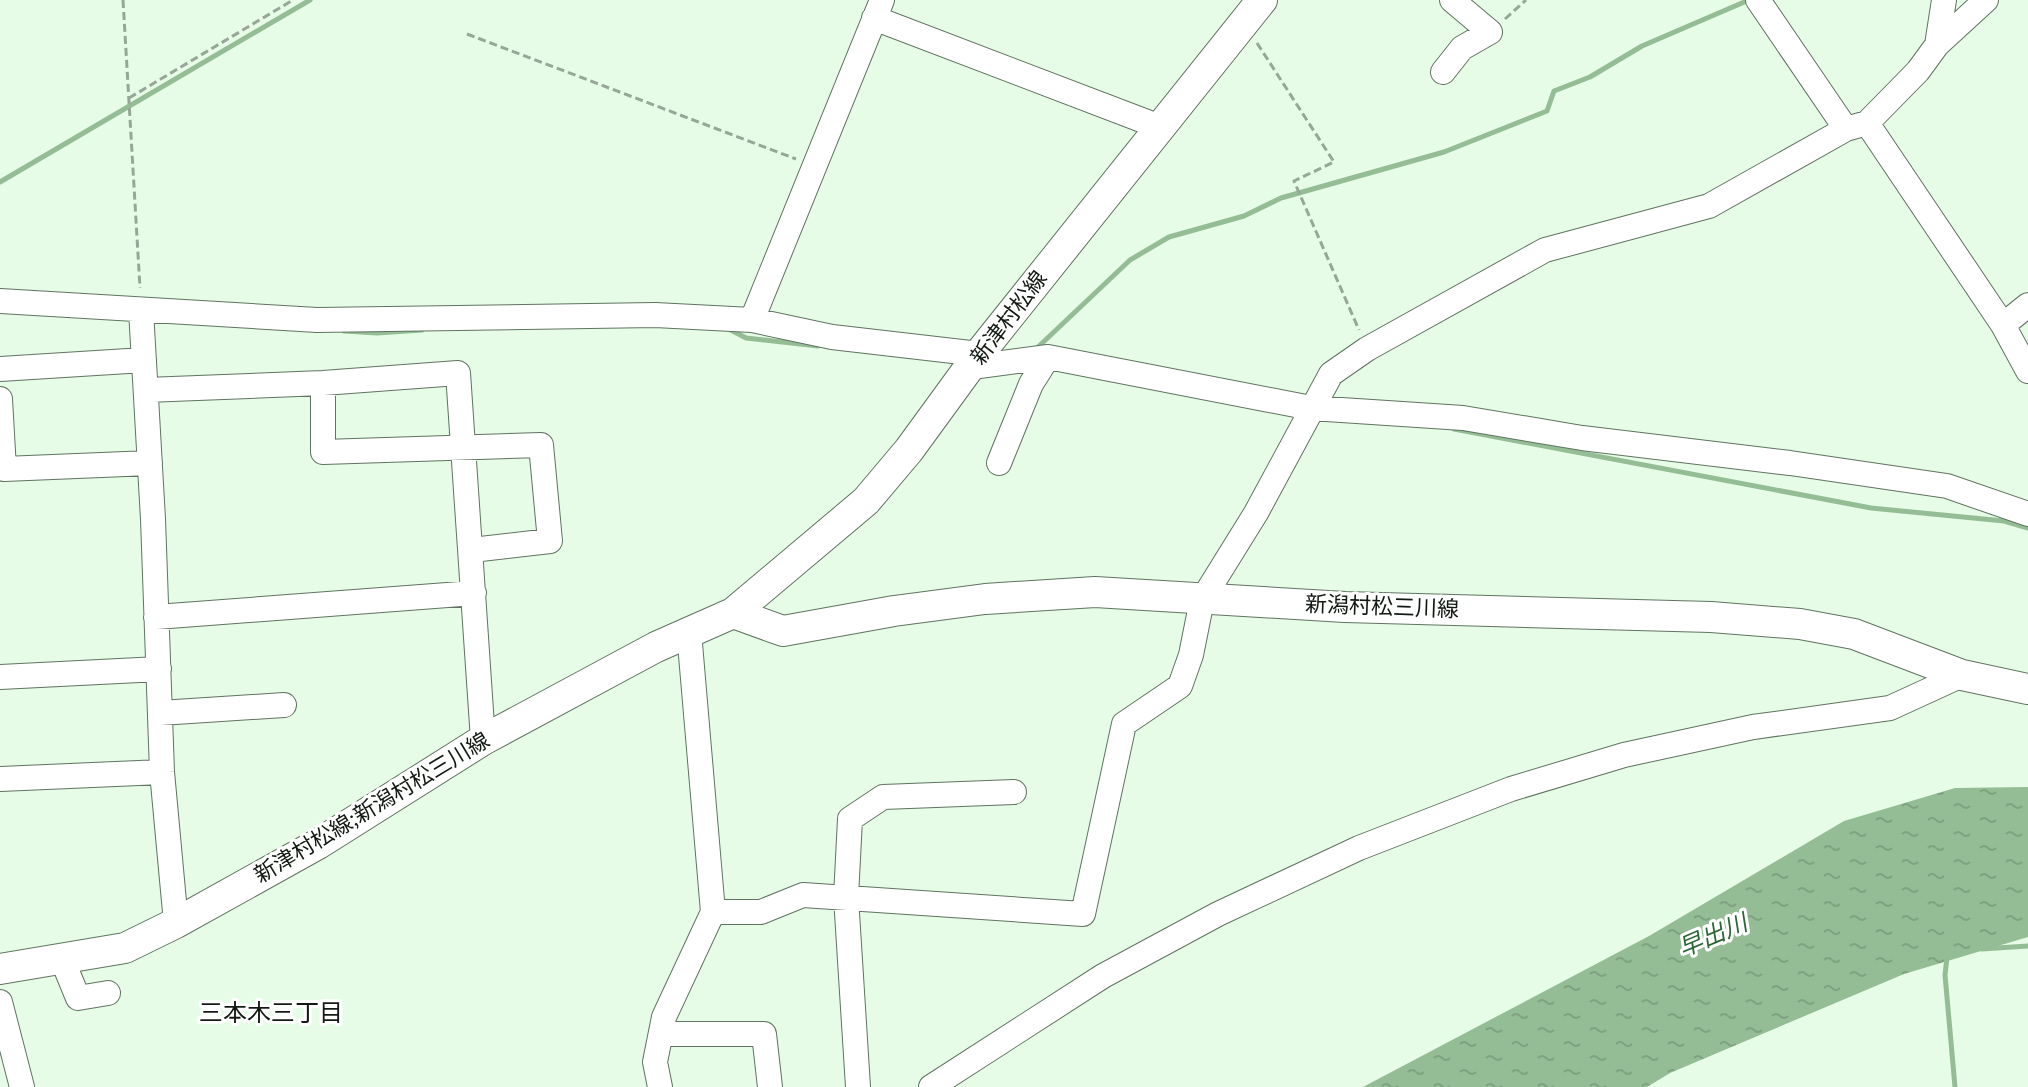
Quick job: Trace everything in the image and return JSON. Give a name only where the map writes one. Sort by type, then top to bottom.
[{"type":"main road","name":"新津村松線","points":[[733,613],[866,501],[1253,12]]},
{"type":"main road","name":"新潟村松三川線","points":[[733,613],[783,631],[985,599],[1095,592],[1345,607],[1711,617],[1800,624],[1854,634],[1962,675],[2028,689]]},
{"type":"main road","name":"新津村松線;新潟村松三川線","points":[[0,969],[125,948],[318,844],[483,740],[656,647],[733,613]]},
{"type":"street","points":[[1443,72],[1462,48],[1490,32],[1452,0]]},
{"type":"street","points":[[1758,0],[1856,126],[2003,325],[2028,371]]},
{"type":"street","points":[[1937,45],[1944,0]]},
{"type":"street","points":[[713,912],[761,912],[803,895],[1083,914],[1124,724],[1180,686],[1191,655],[1202,600],[1256,513],[1331,374],[1367,349],[1545,250],[1709,206],[1856,126],[1918,71],[1937,45],[1986,0]]},
{"type":"street","points":[[752,320],[878,9],[1160,127]]},
{"type":"street","points":[[0,301],[317,320],[655,315],[752,320],[832,337],[975,360],[1048,357],[1311,408],[1463,418],[1582,438],[1947,486],[2028,514]]},
{"type":"street","points":[[2003,325],[2028,305]]},
{"type":"street","points":[[141,310],[162,772],[176,923]]},
{"type":"street","points":[[999,463],[1031,384],[1048,357]]},
{"type":"street","points":[[0,369],[144,360]]},
{"type":"street","points":[[146,390],[323,383],[458,373],[483,740]]},
{"type":"street","points":[[323,383],[323,452],[541,445],[550,541],[472,550]]},
{"type":"street","points":[[0,413],[4,469],[150,463]]},
{"type":"street","points":[[156,617],[474,593]]},
{"type":"street","points":[[660,1087],[655,1062],[664,1017],[713,912],[689,632]]},
{"type":"street","points":[[0,677],[159,669]]},
{"type":"street","points":[[931,1087],[1103,976],[1218,914],[1359,848],[1511,789],[1624,755],[1753,727],[1890,708],[1962,675]]},
{"type":"street","points":[[160,713],[284,705]]},
{"type":"street","points":[[0,779],[162,772]]},
{"type":"street","points":[[858,1087],[846,897],[850,819],[883,797],[1014,792]]},
{"type":"street","points":[[62,959],[78,998],[108,993]]},
{"type":"street","points":[[0,1002],[22,1087]]},
{"type":"street","points":[[661,1034],[764,1034],[770,1087]]},
{"type":"path","points":[[123,0],[141,310]]},
{"type":"path","points":[[129,98],[293,0]]},
{"type":"path","points":[[1490,32],[1526,0]]},
{"type":"path","points":[[1253,12],[1334,162],[1294,181],[1367,349]]},
{"type":"path","points":[[467,34],[814,165]]},
{"type":"water","name":"早出川","points":[[2028,787],[2028,937],[1904,974],[1670,1073],[1647,1087],[1363,1087],[1649,936],[1844,821],[1955,788]]},
{"type":"waterway","points":[[0,182],[310,0]]},
{"type":"waterway","points":[[1037,348],[1130,260],[1169,237],[1244,216],[1281,198],[1444,152],[1547,111],[1554,91],[1590,77],[1642,46],[1749,0]]},
{"type":"waterway","points":[[727,328],[746,338],[818,346]]},
{"type":"waterway","points":[[344,331],[377,333],[422,330]]},
{"type":"waterway","points":[[1454,429],[1871,508],[2004,521],[2028,528]]},
{"type":"waterway","points":[[1982,949],[2028,946]]},
{"type":"waterway","points":[[1947,957],[1945,975],[1955,1087]]},
{"type":"district","name":"三本木三丁目","points":[[271,1013]]}]
